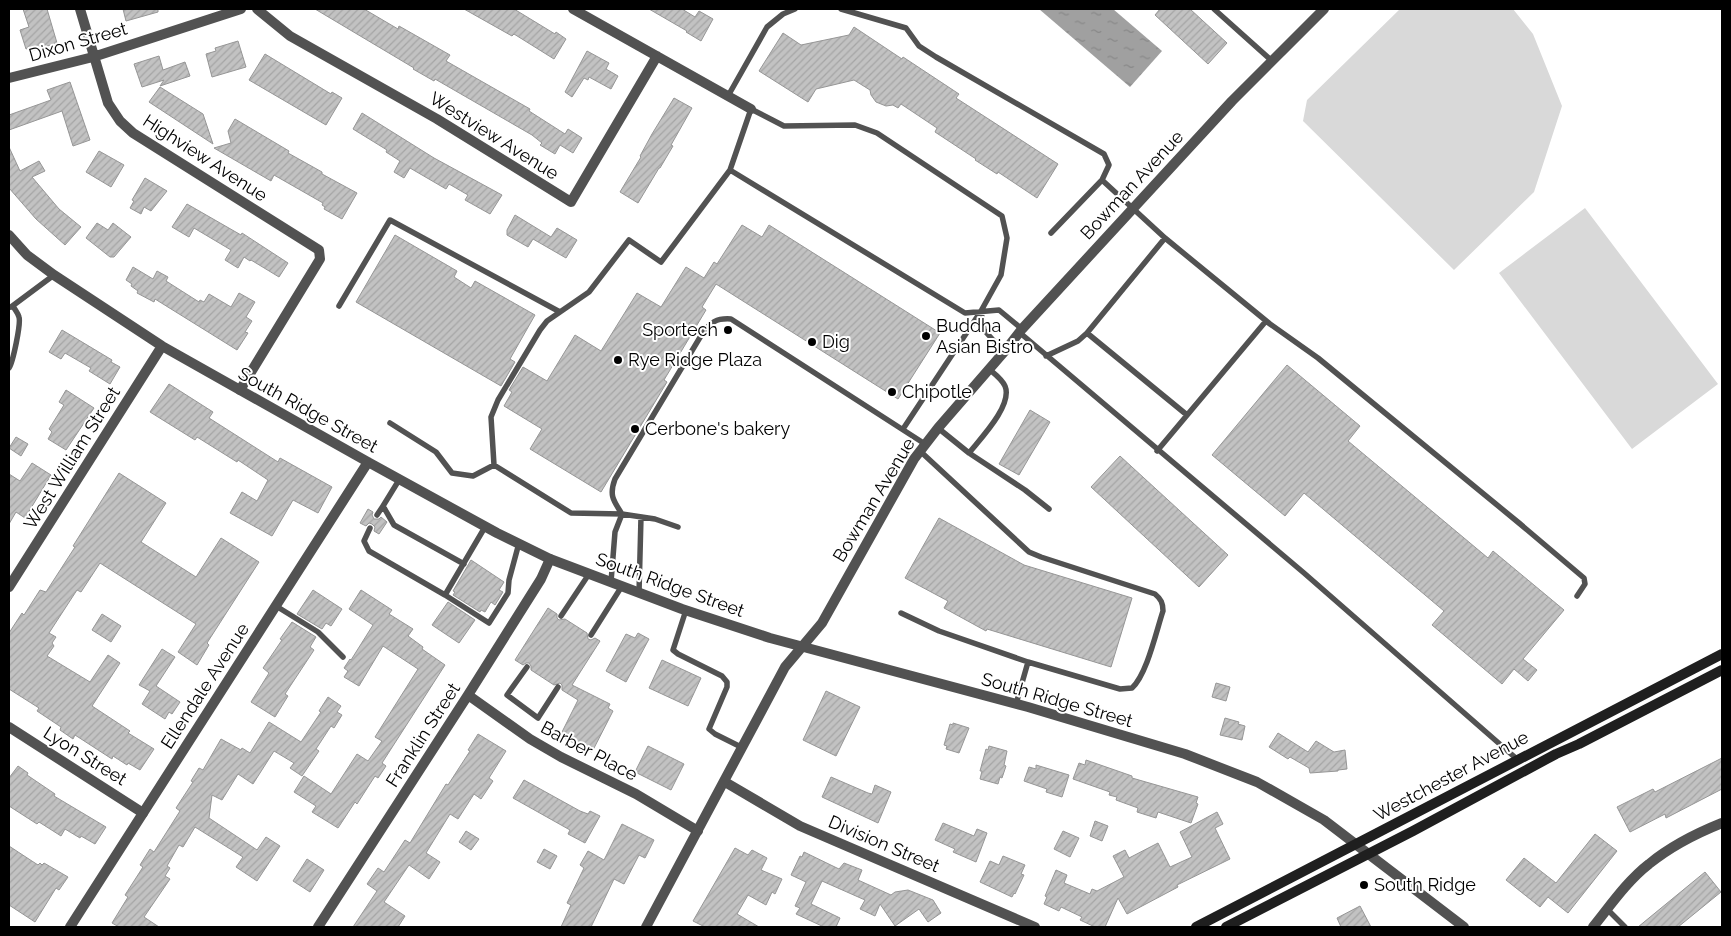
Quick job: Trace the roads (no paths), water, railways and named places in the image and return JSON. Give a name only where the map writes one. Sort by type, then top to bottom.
[{"type":"main road","name":"Westchester Avenue","points":[[1196,927],[1722,654]]},
{"type":"main road","name":"Westchester Avenue","points":[[1226,927],[1369,854],[1556,754],[1722,670]]},
{"type":"street","name":"Highview Avenue","points":[[80,9],[108,103],[120,121],[133,133],[319,250],[320,258],[240,390]]},
{"type":"street","name":"Dixon Street","points":[[9,78],[93,57],[241,9]]},
{"type":"street","name":"Westview Avenue","points":[[257,9],[290,36],[437,119],[571,202],[657,56]]},
{"type":"street","points":[[574,9],[751,109]]},
{"type":"street","name":"Bowman Avenue","points":[[646,927],[785,667],[822,623],[897,487],[923,447],[1020,331],[1232,100],[1324,9]]},
{"type":"street","name":"South Ridge Street","points":[[9,236],[27,255],[54,275],[162,346],[485,527],[550,558],[639,593],[770,638],[1016,704],[1185,754],[1257,782],[1324,820],[1464,927]]},
{"type":"street","name":"West William Street","points":[[9,588],[162,346]]},
{"type":"street","name":"Ellendale Avenue","points":[[70,927],[368,462]]},
{"type":"street","name":"Franklin Street","points":[[318,927],[541,579],[550,558]]},
{"type":"street","name":"Barber Place","points":[[468,695],[530,739],[561,757],[636,794],[698,832]]},
{"type":"street","name":"Lyon Street","points":[[9,728],[143,813]]},
{"type":"street","name":"Division Street","points":[[725,782],[800,826],[1035,927]]},
{"type":"street","points":[[1593,927],[1648,864],[1672,847],[1722,822]]},
{"type":"lane","points":[[728,96],[767,27],[783,14],[796,9]]},
{"type":"lane","points":[[841,9],[906,28],[919,46],[936,57],[1104,154],[1109,166],[1102,180],[1051,233]]},
{"type":"lane","points":[[1214,9],[1272,61]]},
{"type":"lane","points":[[494,465],[491,417],[498,400],[540,330],[548,321],[589,292],[629,240],[661,262],[730,170],[751,109],[784,126],[855,125],[877,134],[1002,216],[1007,238],[1002,271],[981,311],[902,429]]},
{"type":"lane","points":[[730,170],[965,313],[998,310],[1046,356],[1304,574],[1518,760]]},
{"type":"lane","points":[[1102,180],[1165,238],[1266,321],[1318,358],[1519,522],[1584,578],[1585,584],[1577,596]]},
{"type":"lane","points":[[339,306],[390,220],[560,312]]},
{"type":"lane","points":[[1046,356],[1078,341],[1087,333],[1165,238]]},
{"type":"lane","points":[[9,368],[13,362],[14,347],[20,329],[19,318],[11,307],[54,275]]},
{"type":"lane","points":[[981,311],[984,330],[1004,352]]},
{"type":"lane","points":[[622,514],[611,490],[615,479],[708,324],[720,318],[731,319],[902,429],[923,447],[1030,552],[1041,558],[1155,594],[1163,605],[1163,611],[1139,682],[1132,688],[1120,689],[1028,662],[939,631],[901,613]]},
{"type":"lane","points":[[1157,451],[1266,321]]},
{"type":"lane","points":[[1087,333],[1187,415]]},
{"type":"lane","points":[[969,453],[1006,404],[1007,394],[1005,385],[989,369]]},
{"type":"lane","points":[[390,423],[436,452],[452,473],[473,476],[494,465]]},
{"type":"lane","points":[[938,428],[969,453],[1050,509]]},
{"type":"lane","points":[[494,465],[571,513],[622,514],[655,519],[678,527]]},
{"type":"lane","points":[[377,515],[399,480]]},
{"type":"lane","points":[[383,506],[394,525],[464,564]]},
{"type":"lane","points":[[611,582],[615,532],[622,514]]},
{"type":"lane","points":[[639,593],[641,517]]},
{"type":"lane","points":[[445,595],[485,527]]},
{"type":"lane","points":[[370,528],[364,541],[369,551],[489,623],[508,593],[508,580],[519,543]]},
{"type":"lane","points":[[561,616],[589,574]]},
{"type":"lane","points":[[591,636],[622,586]]},
{"type":"lane","points":[[276,606],[318,632],[343,657]]},
{"type":"lane","points":[[686,610],[673,650],[722,676],[727,682],[727,687],[709,729],[743,748]]},
{"type":"lane","points":[[1016,704],[1028,662]]},
{"type":"lane","points":[[527,667],[507,696],[538,718],[558,687]]},
{"type":"lane","points":[[1607,909],[1625,927]]},
{"type":"water","points":[[1039,9],[1113,9],[1162,51],[1130,87]]},
{"type":"place","name":"Sportech","points":[[728,330]]},
{"type":"place","name":"Buddha Asian Bistro","points":[[926,336]]},
{"type":"place","name":"Dig","points":[[812,342]]},
{"type":"place","name":"Rye Ridge Plaza","points":[[618,360]]},
{"type":"place","name":"Chipotle","points":[[892,392]]},
{"type":"place","name":"Cerbone's bakery","points":[[635,429]]},
{"type":"place","name":"South Ridge","points":[[1364,885]]}]
